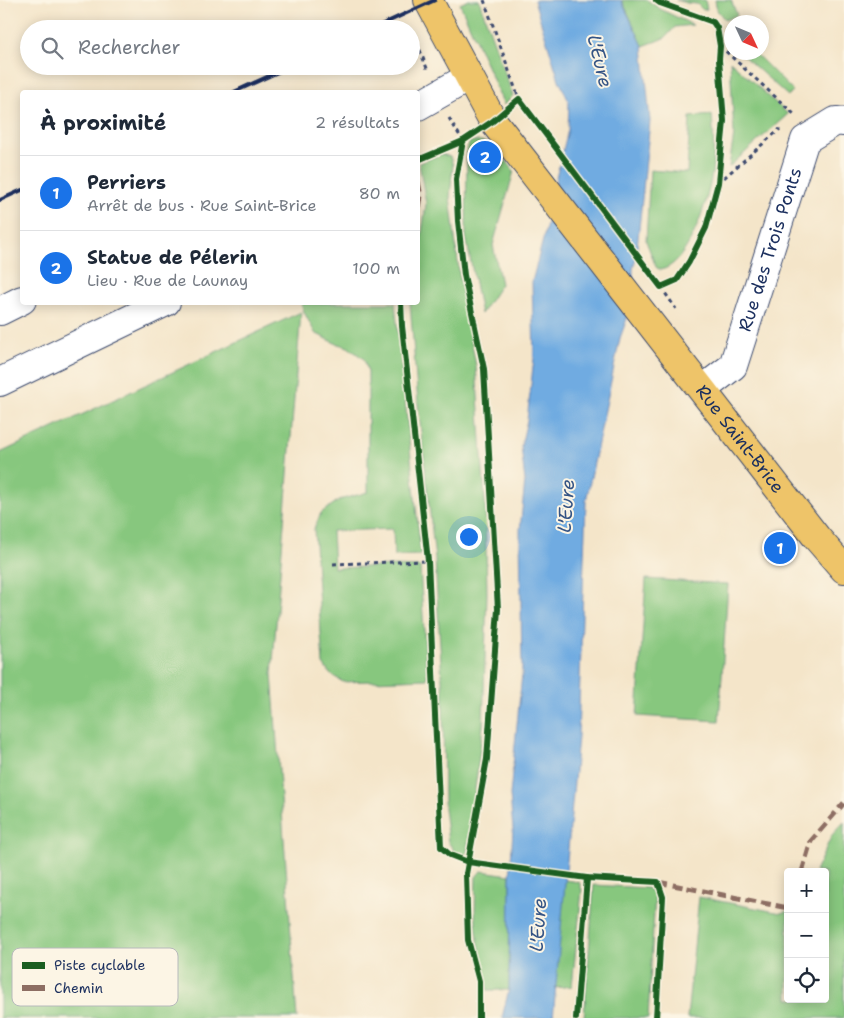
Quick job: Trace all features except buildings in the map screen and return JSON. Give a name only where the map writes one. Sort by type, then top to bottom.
[{"type":"main road","name":"Rue Saint-Brice","points":[[428,0],[493,121],[817,538],[844,568]]},
{"type":"street","points":[[420,105],[469,77]]},
{"type":"street","name":"Rue des Trois Ponts","points":[[703,389],[733,366],[805,140],[836,121],[844,122]]},
{"type":"street","points":[[0,310],[20,301]]},
{"type":"street","points":[[0,382],[160,305]]},
{"type":"path","points":[[484,0],[519,99],[530,115]]},
{"type":"path","points":[[720,46],[796,116],[789,122]]},
{"type":"path","points":[[718,182],[782,128]]},
{"type":"path","points":[[461,150],[463,141]]},
{"type":"path","points":[[333,564],[428,561]]},
{"type":"green space","points":[[469,0],[479,0],[513,96],[504,105],[460,4]]},
{"type":"green space","points":[[622,0],[647,0],[660,9],[693,25],[675,27],[665,38],[643,46]]},
{"type":"green space","points":[[676,0],[705,0],[707,9],[703,10],[697,4]]},
{"type":"green space","points":[[715,0],[731,0],[737,15],[724,15],[724,19],[717,10]]},
{"type":"green space","points":[[748,60],[762,60],[793,91],[788,96]]},
{"type":"green space","points":[[730,61],[788,114],[729,167],[734,134]]},
{"type":"green space","points":[[712,115],[713,167],[704,207],[686,247],[670,266],[660,270],[656,267],[646,241],[650,170],[687,173],[690,117]]},
{"type":"green space","points":[[475,141],[493,147],[502,155],[514,171],[493,245],[501,284],[481,314],[466,237],[467,148],[470,142]]},
{"type":"green space","points":[[442,154],[450,157],[453,165],[450,197],[460,279],[476,366],[485,501],[487,593],[483,726],[467,852],[463,856],[455,852],[448,842],[444,808],[443,698],[435,559],[418,404],[410,305],[420,305],[420,247],[426,204],[420,163]]},
{"type":"green space","points":[[302,305],[395,305],[421,555],[394,556],[393,529],[332,531],[334,568],[420,567],[427,679],[343,682],[330,674],[323,664],[314,529],[321,513],[339,500],[368,492],[368,372],[364,359],[348,347],[315,333]]},
{"type":"green space","points":[[301,312],[272,674],[297,1018],[0,1018],[0,453]]},
{"type":"green space","points":[[646,579],[728,584],[719,721],[637,716]]},
{"type":"green space","points":[[844,822],[844,1018],[687,1018],[699,897],[784,912],[784,1003],[829,1003],[829,868],[817,868],[832,835]]},
{"type":"green space","points":[[481,871],[510,875],[509,990],[487,990],[475,913],[476,877]]},
{"type":"green space","points":[[565,880],[579,882],[582,890],[572,986],[555,988]]},
{"type":"green space","points":[[594,885],[647,888],[655,894],[648,1018],[584,1018]]},
{"type":"water","name":"L'Eure","points":[[534,0],[621,0],[643,46],[650,121],[636,258],[633,269],[633,302],[620,338],[586,501],[578,737],[553,1018],[502,1018],[509,989],[510,879],[513,829],[510,795],[522,674],[520,530],[525,481],[521,446],[527,420],[534,358],[532,282],[554,197],[556,178],[568,130],[569,102],[559,80]]},
{"type":"railway","points":[[392,20],[435,0]]},
{"type":"railway","points":[[238,90],[271,75]]},
{"type":"railway","points":[[0,200],[20,191]]},
{"type":"marked path","points":[[420,191],[420,202]]},
{"type":"marked path","points":[[803,868],[811,841],[844,803]]},
{"type":"marked path","points":[[658,882],[784,907]]},
{"type":"cycle path","points":[[420,159],[463,141],[493,121],[519,99],[661,287],[677,280],[689,262],[706,228],[718,183],[724,121],[719,60],[720,46],[717,28],[713,22],[656,0]]},
{"type":"cycle path","points":[[463,141],[456,179],[458,221],[464,275],[484,369],[498,609],[487,759],[466,874],[468,940],[479,981],[479,1018]]},
{"type":"cycle path","points":[[401,305],[428,561],[441,847],[450,855],[468,862],[587,878],[658,882],[663,897],[656,1018]]},
{"type":"cycle path","points":[[576,1018],[587,878]]},
{"type":"place","name":"Statue de Pélerin","points":[[485,157]]},
{"type":"place","name":"Perriers","points":[[780,548]]}]
